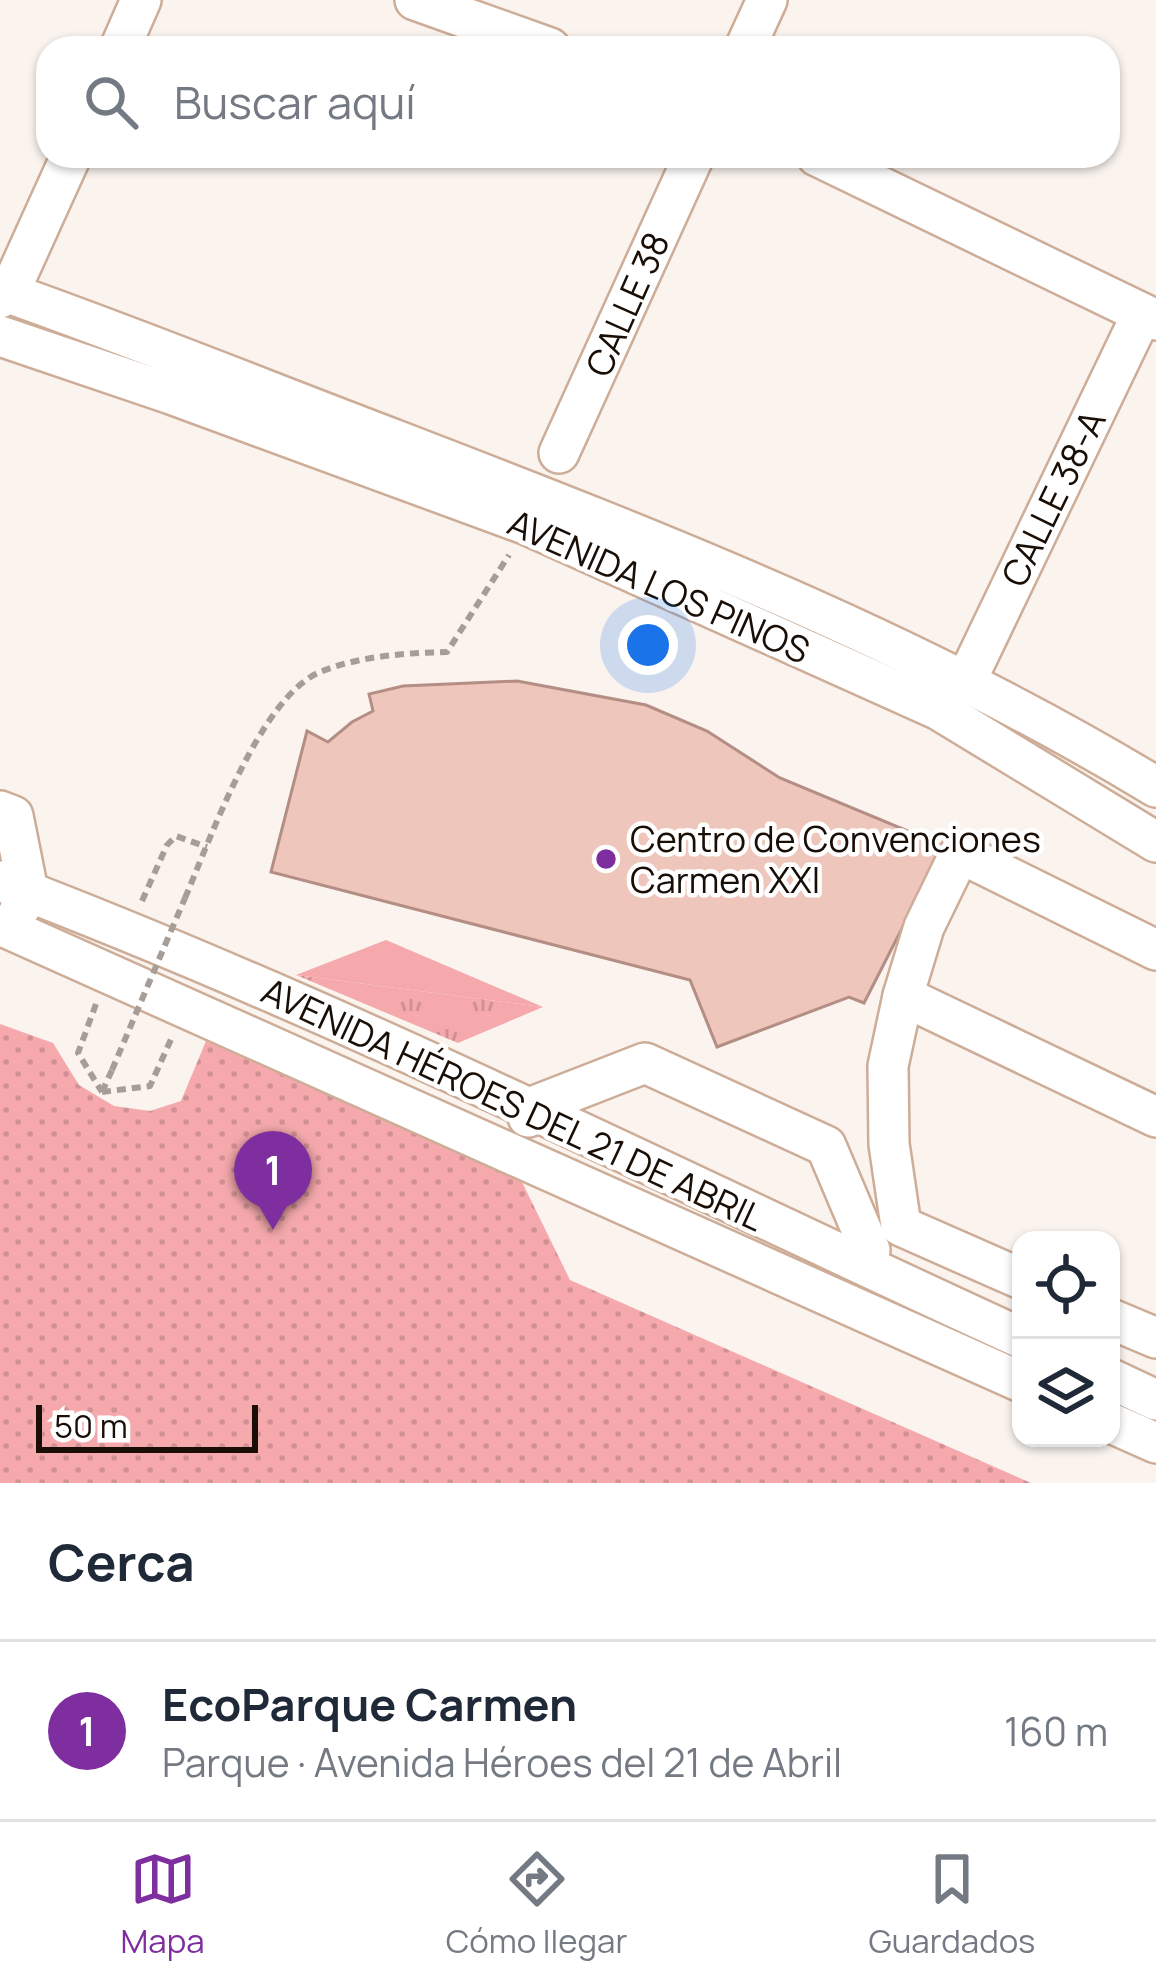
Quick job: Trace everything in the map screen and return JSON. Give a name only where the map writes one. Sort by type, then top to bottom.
[{"type":"street","points":[[124,36],[141,0]]},
{"type":"street","points":[[415,0],[516,36]]},
{"type":"street","points":[[750,36],[767,0]]},
{"type":"street","points":[[3,294],[65,168]]},
{"type":"street","name":"CALLE 38","points":[[559,453],[689,168]]},
{"type":"street","points":[[842,168],[1149,317]]},
{"type":"street","name":"AVENIDA LOS PINOS","points":[[3,294],[669,545],[896,647],[1156,787]]},
{"type":"street","name":"CALLE 38-A","points":[[965,683],[1149,317]]},
{"type":"street","name":"AVENIDA LOS PINOS","points":[[0,336],[525,524],[939,710],[1156,842]]},
{"type":"street","points":[[0,811],[13,816],[14,886],[5,927]]},
{"type":"street","points":[[878,1247],[889,1144],[888,1066],[923,927],[960,853],[1156,950]]},
{"type":"street","name":"AVENIDA HÉROES DEL 21 DE ABRIL","points":[[14,886],[129,931],[532,1107],[792,1232],[878,1247],[1012,1332]]},
{"type":"street","name":"AVENIDA HÉROES DEL 21 DE ABRIL","points":[[5,927],[1012,1378]]},
{"type":"street","points":[[903,996],[1156,1117]]},
{"type":"street","points":[[271,1046],[288,1000]]},
{"type":"street","points":[[514,1154],[532,1107],[645,1063],[826,1146],[878,1247]]},
{"type":"street","points":[[774,1272],[792,1232]]},
{"type":"street","points":[[878,1247],[1012,1277]]},
{"type":"street","points":[[1120,1323],[1156,1338]]},
{"type":"street","points":[[1120,1383],[1156,1400]]},
{"type":"street","points":[[1120,1427],[1155,1442]]},
{"type":"path","points":[[102,1092],[266,720],[316,673],[395,653],[447,652],[517,542]]},
{"type":"path","points":[[129,931],[167,845],[176,836],[207,848]]},
{"type":"path","points":[[102,1092],[78,1052],[107,973]]},
{"type":"path","points":[[102,1092],[150,1086],[184,1008]]},
{"type":"green space","points":[[386,940],[543,1007],[296,975]]},
{"type":"green space","points":[[296,975],[543,1007],[458,1043]]},
{"type":"green space","points":[[0,1024],[53,1043],[79,1085],[114,1106],[150,1111],[181,1101],[206,1041],[521,1180],[570,1280],[1031,1483],[0,1483]]},
{"type":"building","name":"Centro de Convenciones Carmen XXI","points":[[517,681],[646,705],[707,731],[780,778],[944,846],[864,1003],[849,997],[717,1047],[690,980],[271,872],[307,731],[328,742],[373,711],[369,694],[403,686]]},
{"type":"place","name":"Centro de Convenciones Carmen XXI","points":[[606,859]]},
{"type":"place","name":"EcoParque Carmen","points":[[273,1230]]}]
